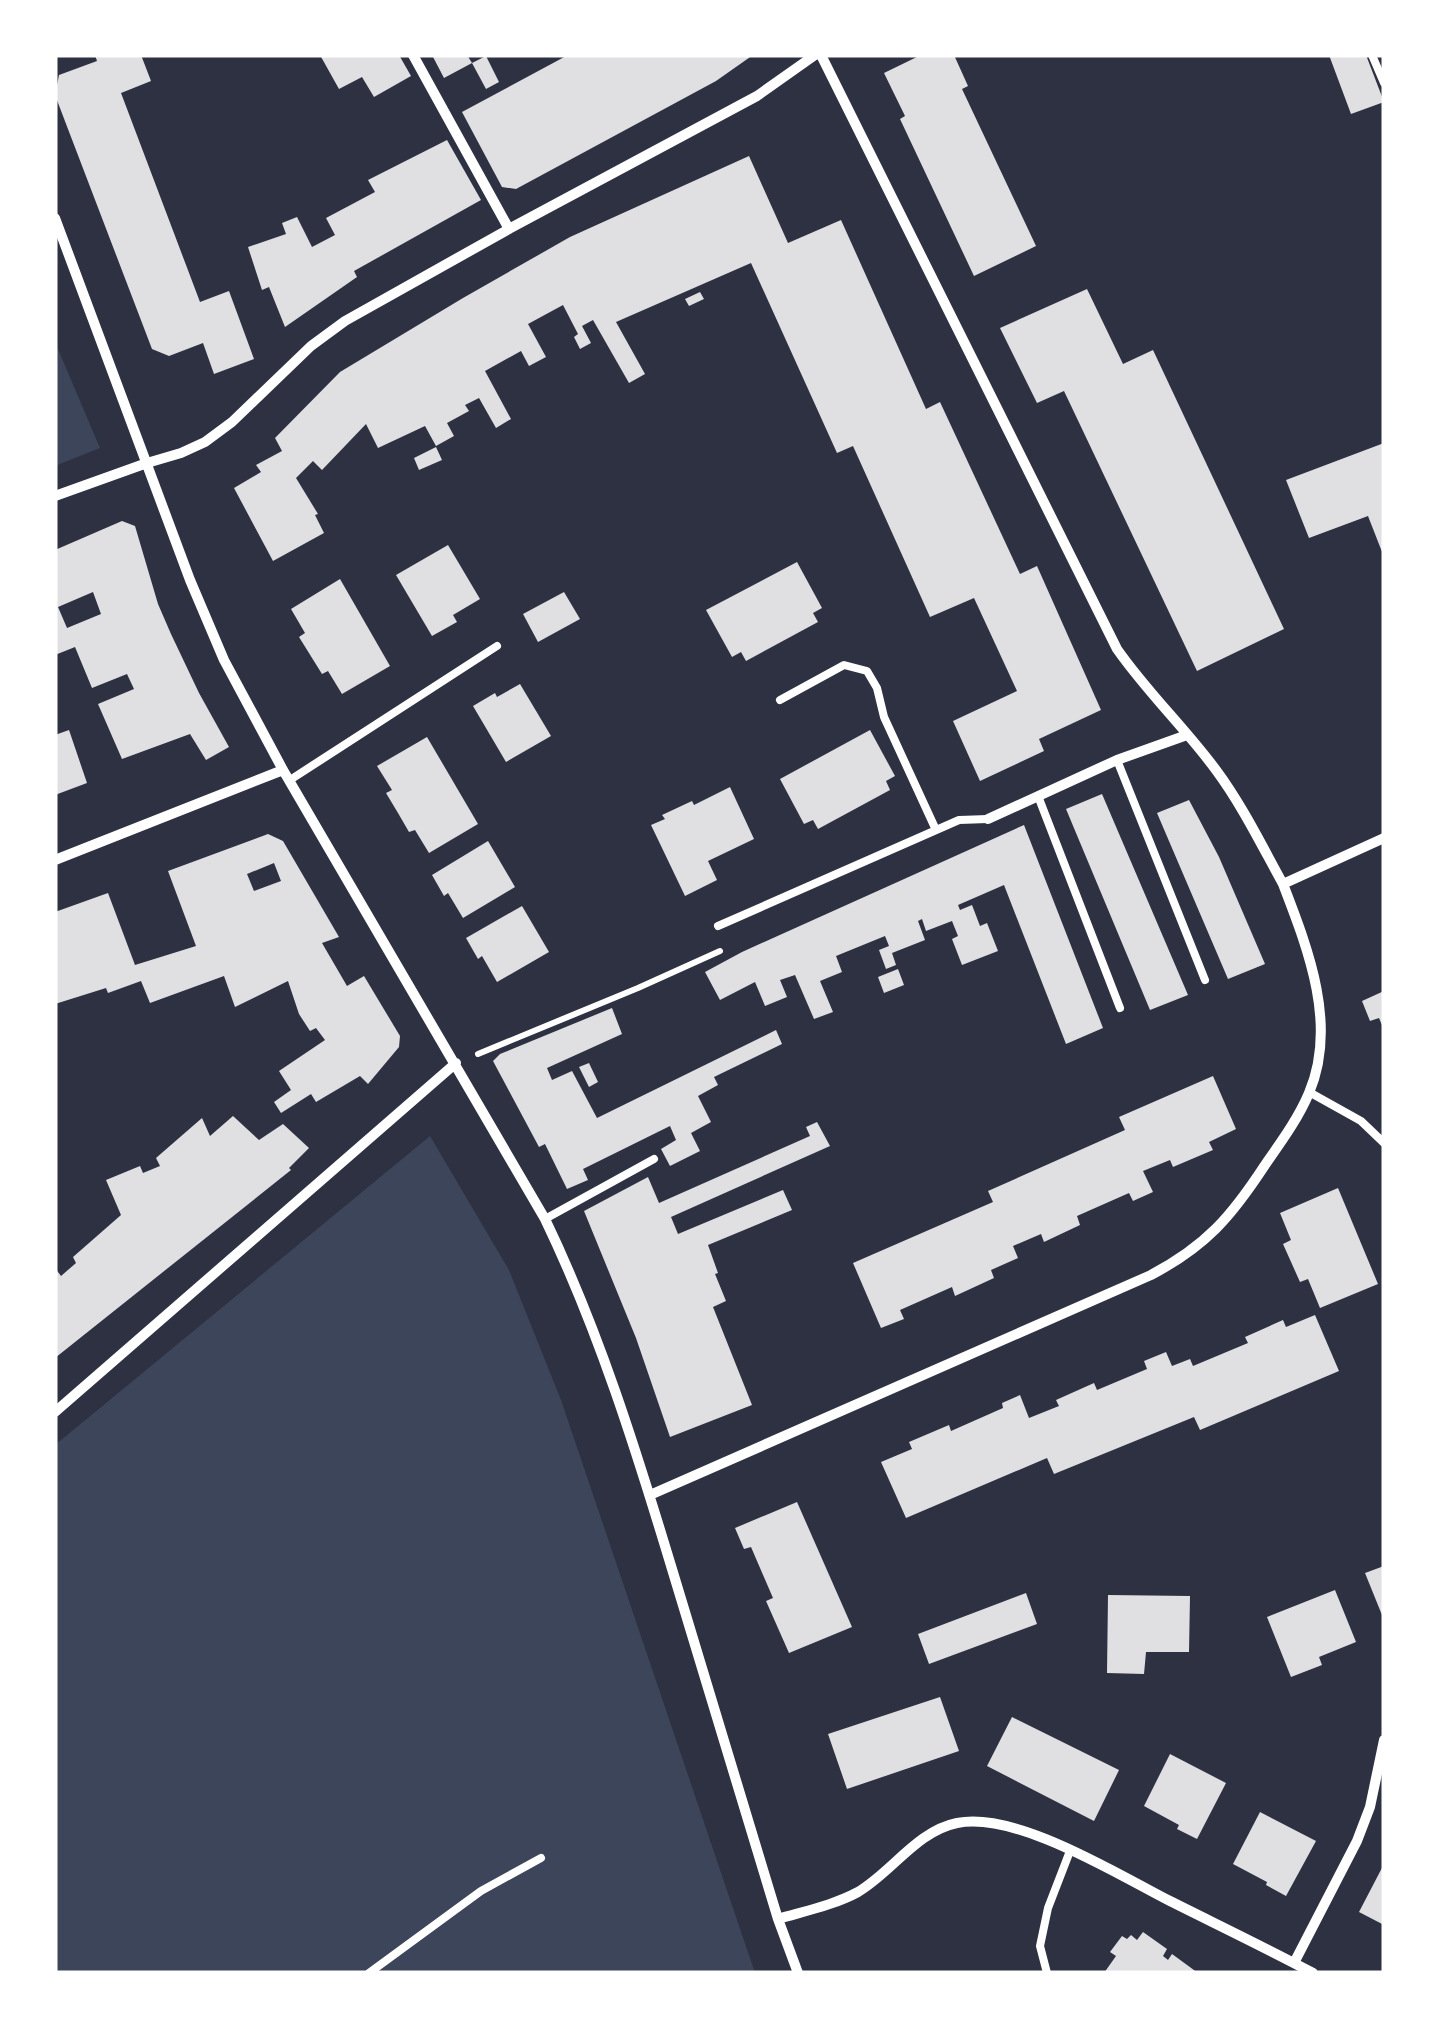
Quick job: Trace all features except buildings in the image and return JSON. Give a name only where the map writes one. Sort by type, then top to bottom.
[{"type":"street","points":[[413,55],[508,229]]},
{"type":"street","points":[[55,496],[205,442],[345,320],[757,96],[818,55],[1117,649],[1135,676],[1217,771],[1284,884],[1306,944],[1321,1022],[1318,1061],[1309,1092],[1292,1126],[1234,1212],[1176,1262],[650,1495]]},
{"type":"street","points":[[55,218],[190,580],[224,660],[286,775],[545,1218],[593,1326],[650,1495],[778,1919],[798,1973]]},
{"type":"street","points":[[988,818],[1117,760],[1187,735]]},
{"type":"street","points":[[55,860],[286,775]]},
{"type":"street","points":[[1284,884],[1384,838]]},
{"type":"street","points":[[55,1412],[456,1063]]},
{"type":"street","points":[[1294,1963],[1361,1832],[1384,1740]]},
{"type":"street","points":[[778,1919],[858,1892],[937,1830],[958,1823],[984,1822],[1010,1827],[1070,1851],[1313,1973]]},
{"type":"lane","points":[[1372,55],[1384,83]]},
{"type":"lane","points":[[286,775],[497,646]]},
{"type":"lane","points":[[780,700],[844,665],[868,670],[884,717],[936,830]]},
{"type":"lane","points":[[1117,760],[1205,980]]},
{"type":"lane","points":[[1038,796],[1120,1008]]},
{"type":"lane","points":[[718,926],[958,820],[988,818]]},
{"type":"lane","points":[[1309,1092],[1361,1121],[1384,1143]]},
{"type":"lane","points":[[545,1218],[654,1159]]},
{"type":"lane","points":[[1048,1973],[1040,1946],[1048,1908],[1070,1851]]},
{"type":"lane","points":[[368,1973],[481,1891],[541,1858]]},
{"type":"shaded area","points":[[55,342],[100,448],[55,466]]},
{"type":"shaded area","points":[[430,1136],[509,1270],[561,1400],[755,1973],[55,1973],[55,1445]]}]
